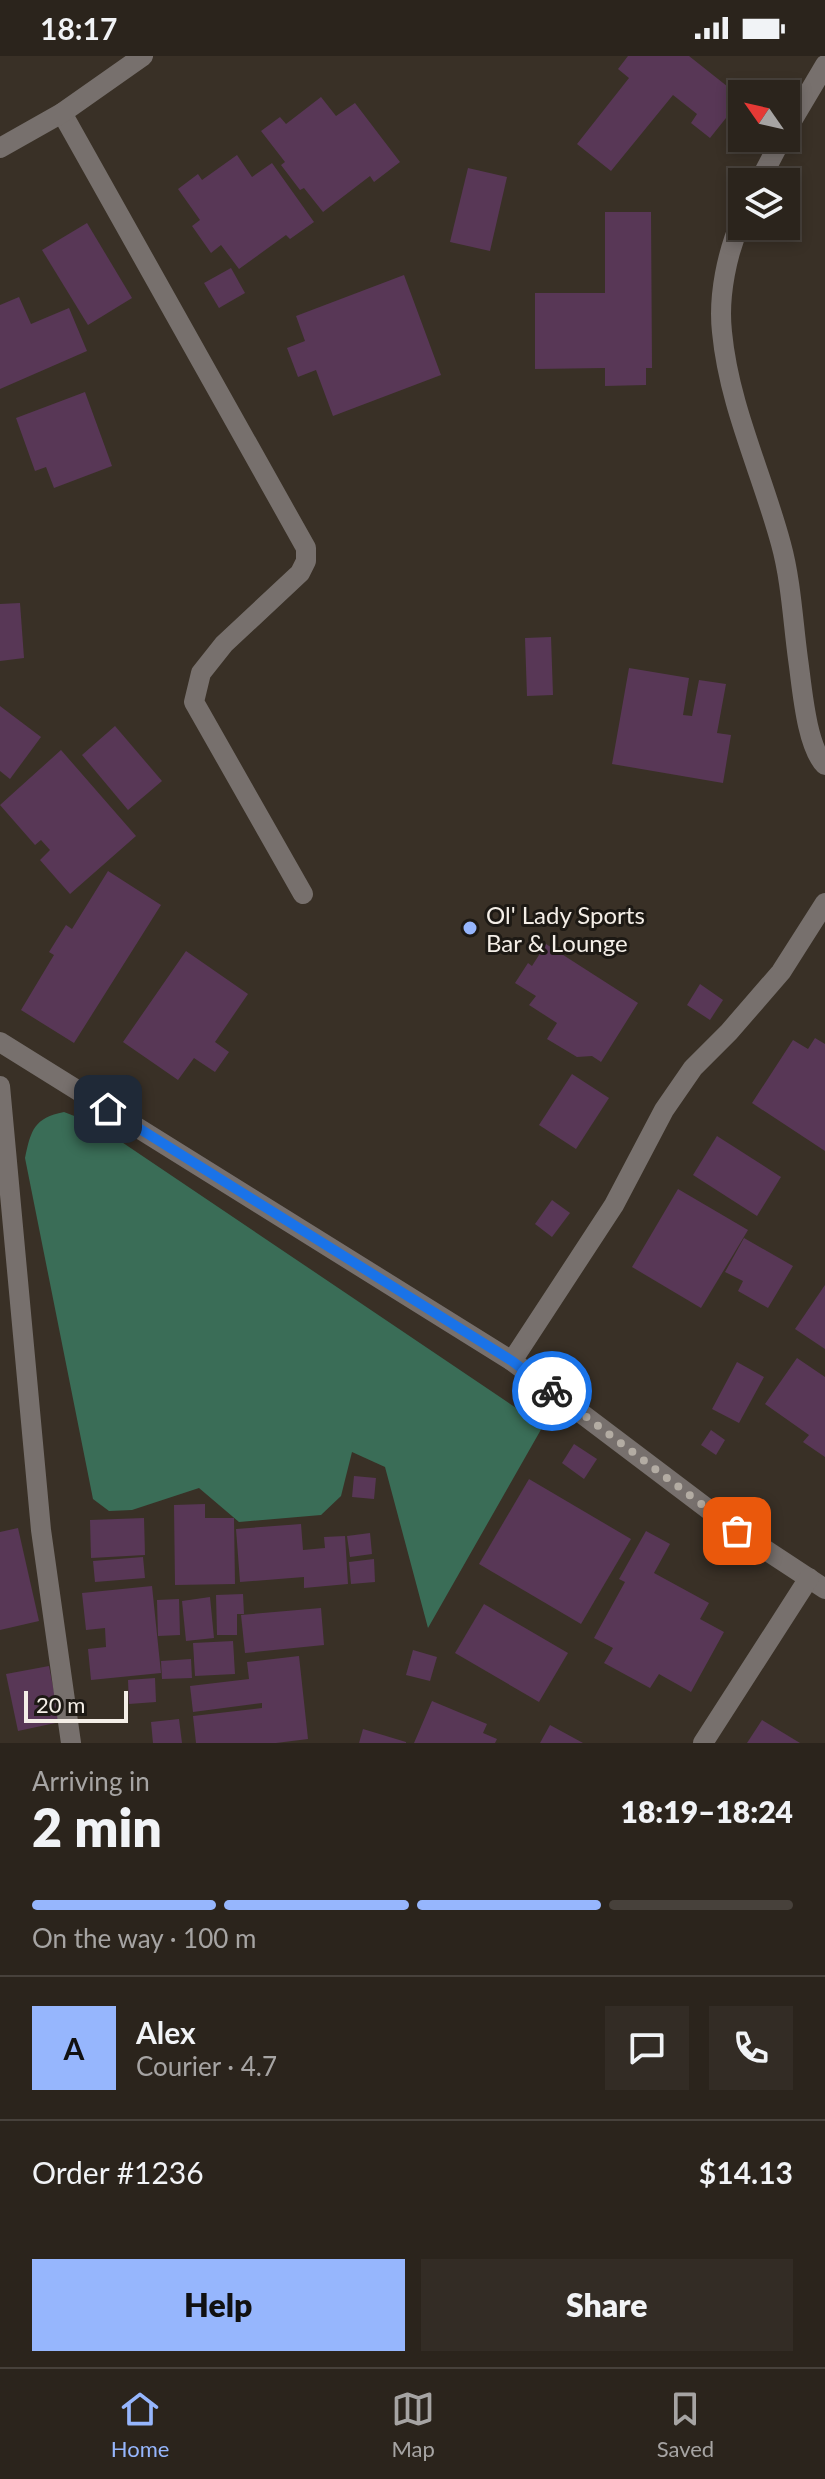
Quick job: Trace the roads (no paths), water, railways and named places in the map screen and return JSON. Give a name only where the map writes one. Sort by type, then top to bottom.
[{"type":"street","points":[[0,148],[62,113],[143,56]]},
{"type":"street","points":[[800,107],[825,65]]},
{"type":"street","points":[[62,113],[306,548],[306,561],[300,573],[224,644],[201,673],[194,702],[303,894]]},
{"type":"street","points":[[734,240],[723,285],[721,330],[730,388],[782,547],[806,718],[818,758],[825,765]]},
{"type":"street","points":[[512,1361],[614,1205],[664,1110],[693,1068],[781,972],[825,903]]},
{"type":"street","points":[[0,1042],[512,1361],[737,1531],[817,1583],[703,1743]]},
{"type":"street","points":[[0,1086],[6,1204],[41,1530],[71,1743]]},
{"type":"place","name":"Ol' Lady Sports Bar & Lounge","points":[[470,928]]}]
